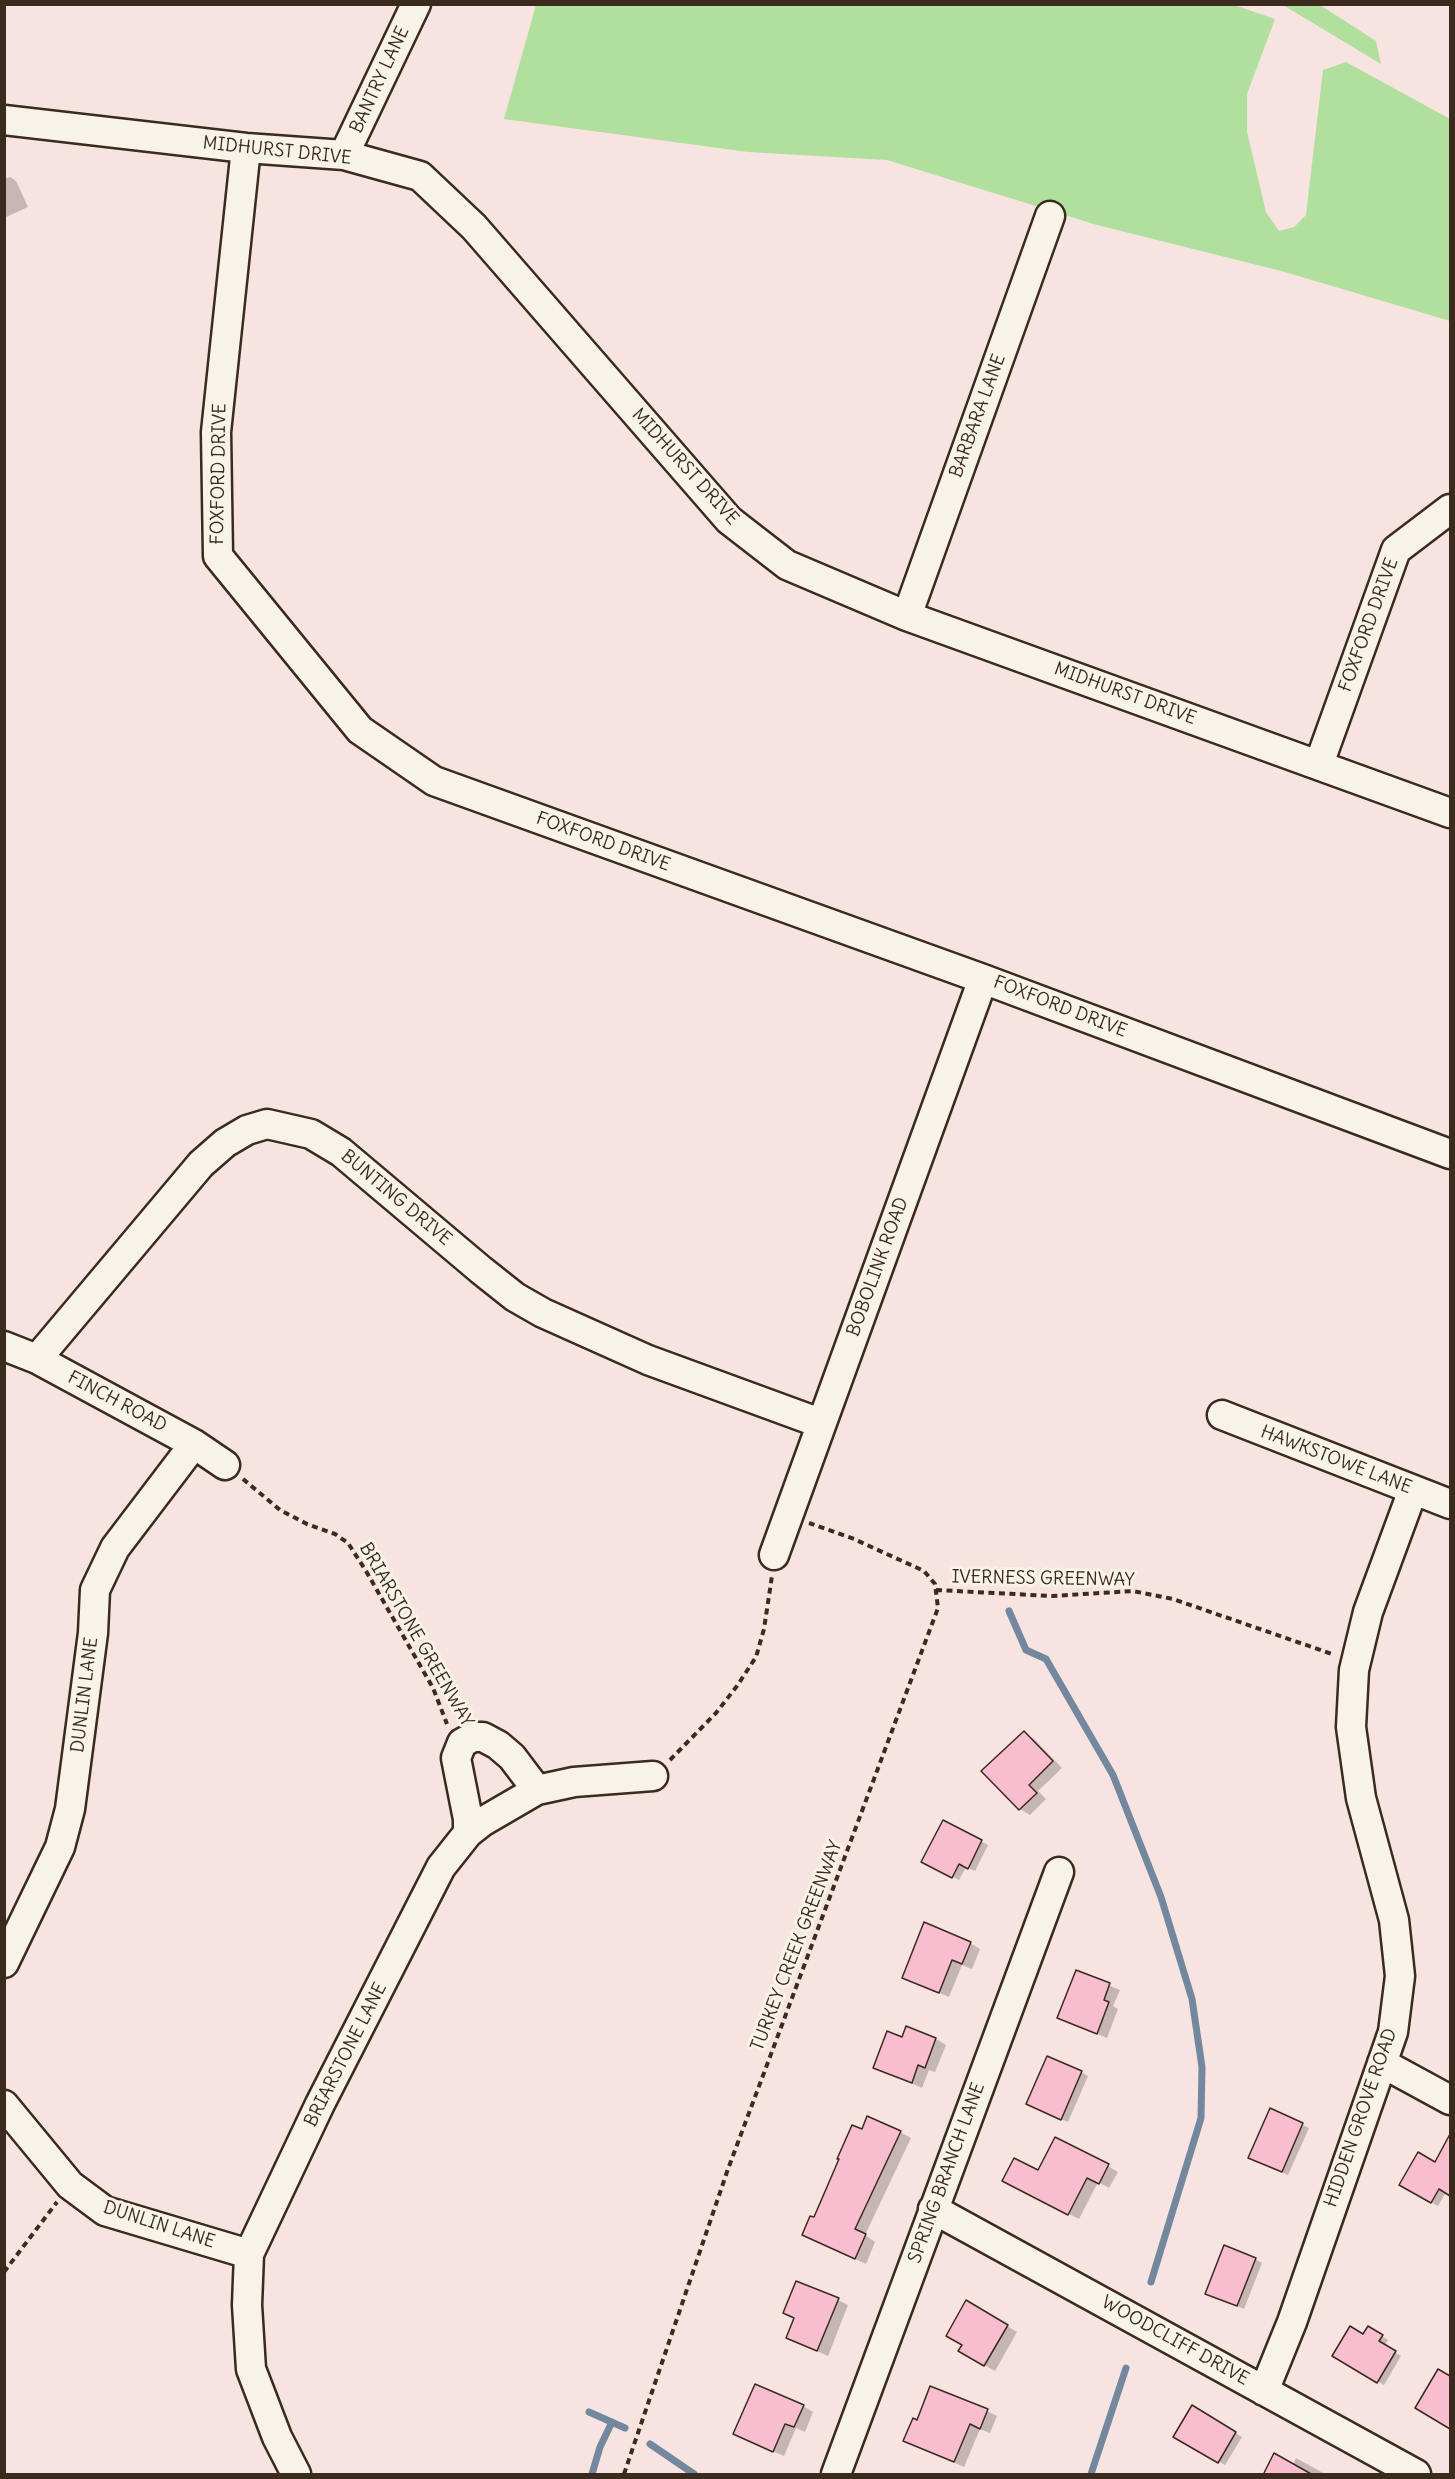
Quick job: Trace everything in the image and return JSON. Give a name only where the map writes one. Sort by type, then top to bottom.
[{"type":"street","name":"BANTRY LANE","points":[[344,155],[416,4]]},
{"type":"street","name":"MIDHURST DRIVE","points":[[4,120],[246,148],[344,155],[420,176],[474,227],[729,520],[787,564],[907,616],[1450,813]]},
{"type":"street","name":"FOXFORD DRIVE","points":[[246,148],[216,432],[218,556],[360,730],[434,781],[983,979],[1450,1154]]},
{"type":"street","name":"BARBARA LANE","points":[[907,616],[1050,216]]},
{"type":"street","name":"FOXFORD DRIVE","points":[[1319,764],[1396,550],[1450,509]]},
{"type":"street","name":"BOBOLINK ROAD","points":[[774,1556],[983,979]]},
{"type":"street","name":"BUNTING DRIVE","points":[[37,1359],[201,1164],[225,1143],[247,1130],[267,1124],[311,1134],[341,1152],[481,1270],[515,1296],[543,1313],[648,1360],[820,1424]]},
{"type":"street","name":"FINCH ROAD","points":[[4,1346],[37,1359],[194,1444],[225,1465]]},
{"type":"street","name":"HAWKSTOWE LANE","points":[[1222,1415],[1450,1504]]},
{"type":"street","name":"DUNLIN LANE","points":[[4,1962],[60,1847],[71,1797],[93,1633],[95,1590],[115,1548],[194,1444]]},
{"type":"street","name":"HIDDEN GROVE ROAD","points":[[1264,2391],[1292,2322],[1393,2032],[1400,1976],[1394,1920],[1361,1798],[1351,1727],[1356,1662],[1368,1612],[1413,1490]]},
{"type":"street","points":[[468,1833],[467,1808],[456,1758],[462,1743],[473,1737],[483,1737],[498,1745],[512,1757],[537,1790]]},
{"type":"street","name":"BRIARSTONE LANE","points":[[296,2475],[277,2437],[251,2369],[247,2305],[249,2254],[320,2104],[441,1867],[468,1833],[482,1822],[537,1790],[574,1782],[653,1776]]},
{"type":"street","name":"SPRING BRANCH LANE","points":[[836,2475],[1059,1872]]},
{"type":"street","points":[[1382,2063],[1450,2100]]},
{"type":"street","name":"DUNLIN LANE","points":[[4,2105],[70,2185],[105,2211],[249,2254]]},
{"type":"street","name":"WOODCLIFF DRIVE","points":[[933,2209],[1416,2475]]},
{"type":"path","name":"BRIARSTONE GREENWAY","points":[[225,1465],[280,1510],[307,1524],[335,1533],[348,1543],[433,1688],[448,1724],[462,1743]]},
{"type":"path","points":[[788,1516],[854,1539],[924,1571],[935,1584],[936,1590]]},
{"type":"path","points":[[653,1776],[716,1713],[756,1657],[764,1629],[776,1563],[774,1556]]},
{"type":"path","name":"IVERNESS GREENWAY","points":[[936,1590],[1052,1596],[1133,1591],[1173,1599],[1356,1662]]},
{"type":"path","name":"TURKEY CREEK GREENWAY","points":[[624,2475],[728,2169],[938,1608],[936,1590]]},
{"type":"path","points":[[4,2272],[70,2185]]},
{"type":"green space","points":[[536,5],[1234,5],[1275,19],[1247,94],[1247,132],[1266,212],[1279,231],[1294,227],[1306,215],[1323,70],[1346,62],[1450,119],[1450,321],[1285,272],[1097,225],[887,160],[748,152],[504,119]]},
{"type":"green space","points":[[1283,5],[1320,5],[1376,41],[1381,64]]},
{"type":"building","points":[[1024,1731],[1053,1761],[1029,1785],[1037,1793],[1019,1810],[981,1771]]},
{"type":"building","points":[[943,1820],[982,1840],[968,1869],[959,1864],[952,1878],[921,1862]]},
{"type":"building","points":[[924,1922],[971,1942],[962,1964],[952,1960],[939,1993],[902,1978]]},
{"type":"building","points":[[1076,1970],[1110,1983],[1104,2000],[1109,2002],[1097,2034],[1057,2018]]},
{"type":"building","points":[[906,2026],[936,2038],[925,2068],[918,2065],[912,2083],[873,2068],[887,2031],[902,2037]]},
{"type":"building","points":[[1047,2056],[1082,2071],[1061,2120],[1026,2104]]},
{"type":"building","points":[[1270,2108],[1303,2123],[1282,2172],[1248,2158]]},
{"type":"building","points":[[867,2116],[901,2131],[855,2229],[866,2234],[855,2259],[802,2235],[810,2216],[814,2217],[852,2125],[862,2129]]},
{"type":"building","points":[[1450,2134],[1450,2196],[1439,2189],[1431,2203],[1399,2185],[1418,2152],[1435,2162]]},
{"type":"building","points":[[1055,2137],[1109,2164],[1099,2184],[1087,2178],[1068,2215],[1002,2181],[1014,2158],[1038,2170]]},
{"type":"building","points":[[1224,2245],[1256,2258],[1237,2306],[1205,2294]]},
{"type":"building","points":[[796,2281],[839,2298],[817,2351],[786,2338],[794,2318],[783,2313]]},
{"type":"building","points":[[966,2300],[1008,2325],[984,2366],[958,2351],[962,2345],[946,2336]]},
{"type":"building","points":[[1350,2326],[1363,2334],[1368,2326],[1383,2335],[1379,2341],[1396,2351],[1377,2383],[1332,2356]]},
{"type":"building","points":[[1438,2369],[1450,2376],[1450,2429],[1415,2408]]},
{"type":"building","points":[[755,2384],[804,2405],[794,2427],[785,2424],[773,2452],[733,2434]]},
{"type":"building","points":[[930,2386],[988,2409],[980,2429],[970,2424],[954,2462],[903,2441],[913,2418],[917,2420]]},
{"type":"building","points":[[1192,2405],[1236,2432],[1218,2463],[1173,2437]]},
{"type":"building","points":[[1274,2453],[1313,2475],[1263,2475]]},
{"type":"waterway","points":[[1009,1611],[1026,1650],[1046,1659],[1113,1775],[1161,1897],[1192,1999],[1202,2067],[1201,2118],[1151,2282]]},
{"type":"waterway","points":[[1091,2474],[1126,2368]]},
{"type":"waterway","points":[[589,2412],[625,2428]]},
{"type":"waterway","points":[[592,2474],[600,2447],[612,2422]]},
{"type":"waterway","points":[[650,2444],[694,2474]]}]
